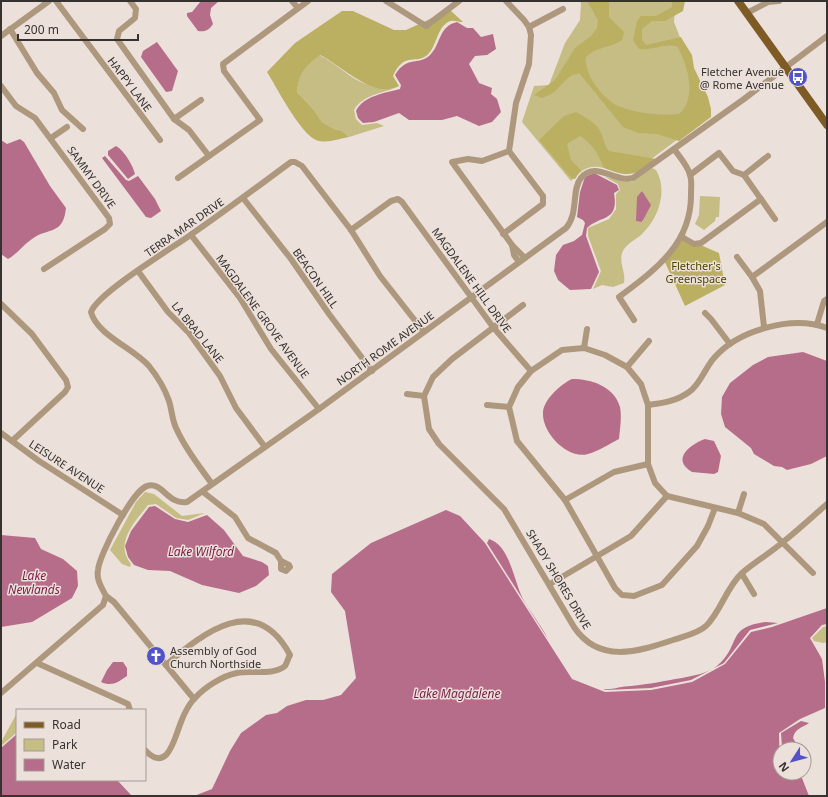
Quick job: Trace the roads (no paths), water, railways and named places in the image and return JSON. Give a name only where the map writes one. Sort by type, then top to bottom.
[{"type":"main road","points":[[738,1],[827,125]]},
{"type":"street","points":[[1,36],[40,4],[49,1]]},
{"type":"street","name":"HAPPY LANE","points":[[56,1],[160,140]]},
{"type":"street","points":[[130,1],[136,9],[135,18],[119,31],[117,39],[174,119],[189,130],[209,156]]},
{"type":"street","points":[[292,1],[298,8]]},
{"type":"street","points":[[178,178],[260,120],[224,71],[223,64],[308,1]]},
{"type":"street","points":[[386,1],[426,26],[459,1]]},
{"type":"street","points":[[503,234],[543,204],[543,196],[509,151],[516,103],[529,64],[531,35],[529,27],[506,1]]},
{"type":"street","points":[[747,13],[768,2],[779,1]]},
{"type":"street","points":[[529,27],[563,9]]},
{"type":"street","points":[[10,29],[37,73],[54,93],[62,110],[83,130]]},
{"type":"street","name":"NORTH ROME AVENUE","points":[[106,596],[98,581],[100,560],[123,515],[140,490],[147,486],[154,486],[160,488],[173,501],[181,503],[187,502],[203,492],[212,484],[372,371],[566,228],[571,222],[579,180],[584,174],[592,170],[600,171],[618,179],[633,178],[744,99],[785,66],[827,36]]},
{"type":"street","name":"SAMMY DRIVE","points":[[1,86],[16,106],[35,118],[109,218],[110,224],[105,229],[44,269]]},
{"type":"street","points":[[174,119],[201,100]]},
{"type":"street","points":[[51,138],[67,127]]},
{"type":"street","points":[[634,320],[618,297],[652,272],[664,260],[682,237],[691,209],[690,175],[674,148]]},
{"type":"street","points":[[509,151],[482,160],[468,159],[452,162],[503,234],[524,258]]},
{"type":"street","points":[[690,175],[719,153],[733,171],[744,175],[775,219]]},
{"type":"street","points":[[744,175],[768,156]]},
{"type":"street","name":"TERRA MAR DRIVE","points":[[212,484],[176,429],[164,388],[148,366],[132,350],[107,333],[93,318],[92,312],[98,301],[138,270],[191,235],[291,162],[295,162],[302,166],[351,230],[380,276],[424,332]]},
{"type":"street","name":"BEACON HILL","points":[[243,198],[291,259],[329,314],[372,371]]},
{"type":"street","name":"MAGDALENE HILL DRIVE","points":[[351,230],[391,201],[398,199],[402,202],[493,327],[531,371]]},
{"type":"street","points":[[682,237],[694,244],[701,244],[761,199]]},
{"type":"street","points":[[752,277],[827,222]]},
{"type":"street","name":"MAGDALENE GROVE AVENUE","points":[[191,235],[240,298],[271,349],[319,409]]},
{"type":"street","points":[[512,245],[514,255],[519,262]]},
{"type":"street","points":[[737,257],[752,277],[760,291],[764,327]]},
{"type":"street","name":"LA BRAD LANE","points":[[138,270],[168,312],[189,333],[220,376],[236,408],[265,447]]},
{"type":"street","points":[[817,324],[824,301],[827,299]]},
{"type":"street","points":[[1,304],[35,338],[66,380],[68,387],[66,392],[12,441]]},
{"type":"street","points":[[407,394],[424,396],[433,377],[452,359],[523,305]]},
{"type":"street","points":[[704,313],[711,319],[730,344]]},
{"type":"street","points":[[648,405],[670,401],[690,392],[714,358],[730,344],[764,327],[817,324],[827,328]]},
{"type":"street","points":[[584,348],[587,329]]},
{"type":"street","points":[[627,367],[649,340]]},
{"type":"street","points":[[715,508],[708,526],[697,546],[659,587],[634,596],[622,595],[597,557],[565,500],[518,441],[509,407],[518,387],[531,371],[562,350],[584,348],[605,354],[627,367],[641,384],[648,405],[648,464],[655,482],[667,496],[738,513],[764,524],[813,573]]},
{"type":"street","name":"SHADY SHORES DRIVE","points":[[424,396],[428,429],[439,444],[504,509],[550,584],[574,627],[586,641],[602,650],[628,652],[652,647],[701,630],[709,622],[725,594],[742,574],[783,542],[827,504]]},
{"type":"street","points":[[487,405],[509,407]]},
{"type":"street","name":"LEISURE AVENUE","points":[[1,433],[123,515]]},
{"type":"street","points":[[565,500],[614,472],[648,464]]},
{"type":"street","points":[[203,492],[235,517],[248,538],[276,553],[281,561]]},
{"type":"street","points":[[738,513],[744,494]]},
{"type":"street","points":[[550,584],[634,534],[667,496]]},
{"type":"street","points":[[742,574],[754,594]]},
{"type":"street","points":[[1,693],[93,616],[103,606],[106,596],[114,602],[194,699]]},
{"type":"street","points":[[146,751],[149,754],[158,757],[164,757],[171,750],[181,721],[194,699],[219,680],[237,673],[276,670],[285,666],[290,655],[283,641],[274,632],[266,627],[251,622],[238,622],[203,635],[166,665]]},
{"type":"street","points":[[37,663],[128,704],[130,709]]},
{"type":"water","points":[[201,1],[219,1],[211,8],[210,15],[213,24],[205,31],[198,31],[187,16],[187,13],[192,12]]},
{"type":"water","points":[[457,22],[467,28],[473,28],[481,37],[493,34],[496,49],[487,55],[475,56],[469,64],[479,83],[492,88],[491,94],[497,99],[501,112],[492,122],[479,126],[457,116],[442,120],[409,120],[399,113],[374,122],[363,123],[358,118],[356,111],[359,106],[375,96],[400,89],[401,85],[395,75],[400,69],[404,65],[427,58],[434,50],[441,35],[447,27]]},
{"type":"water","points":[[157,42],[178,71],[172,91],[166,92],[141,57],[143,51]]},
{"type":"water","points":[[20,139],[24,142],[50,186],[66,208],[62,223],[58,227],[54,230],[38,235],[8,259],[1,254],[1,140],[7,144]]},
{"type":"water","points":[[116,146],[125,155],[134,171],[135,174],[128,179],[108,155],[108,151]]},
{"type":"water","points":[[105,156],[126,180],[129,181],[138,176],[155,199],[161,211],[151,218],[146,217],[102,158]]},
{"type":"water","points":[[594,173],[617,185],[619,190],[614,193],[614,209],[611,213],[587,228],[586,236],[599,272],[591,289],[570,290],[558,280],[554,271],[556,255],[563,245],[574,241],[582,235],[585,223],[577,217],[580,192],[585,177]]},
{"type":"water","points":[[642,191],[651,205],[642,222],[636,221],[637,197]]},
{"type":"water","points":[[803,352],[827,361],[827,456],[811,464],[787,470],[782,467],[774,466],[754,454],[751,448],[725,427],[721,414],[722,397],[730,383],[753,365],[768,357]]},
{"type":"water","points":[[572,379],[587,380],[601,385],[613,394],[621,411],[619,439],[588,454],[580,455],[565,449],[552,436],[544,421],[544,408],[549,398],[553,393]]},
{"type":"water","points":[[705,439],[714,441],[721,456],[718,472],[714,474],[692,472],[683,462],[685,452],[694,444]]},
{"type":"water","name":"Lake Wilford","points":[[155,506],[175,519],[188,522],[207,515],[224,530],[243,556],[262,562],[268,566],[269,575],[256,586],[239,593],[202,585],[170,571],[148,570],[134,565],[128,557],[125,546],[131,531],[149,507]]},
{"type":"water","name":"Lake Magdalene","points":[[446,510],[460,516],[485,543],[572,679],[605,692],[651,690],[692,682],[725,664],[751,632],[772,627],[827,608],[827,624],[822,625],[810,638],[822,659],[825,682],[825,708],[800,719],[779,733],[779,741],[772,741],[772,781],[803,781],[809,796],[194,796],[212,789],[230,751],[241,733],[266,715],[277,713],[287,706],[306,700],[323,700],[341,695],[356,678],[345,611],[331,592],[332,574],[371,543]]},
{"type":"water","name":"Lake Newlands","points":[[1,535],[35,538],[41,549],[63,559],[77,571],[78,586],[72,598],[32,622],[1,627]]},
{"type":"water","points":[[489,539],[496,543],[507,556],[523,599],[548,639],[487,543]]},
{"type":"water","points":[[766,622],[778,623],[750,630],[724,663],[711,669],[725,658],[739,633],[753,624]]},
{"type":"water","points":[[113,662],[123,662],[127,668],[127,676],[112,684],[101,682],[107,670]]},
{"type":"water","points":[[704,673],[691,680],[651,688],[606,690],[603,689],[610,689]]},
{"type":"water","points":[[801,721],[809,723],[795,732],[793,738],[795,741],[782,741],[781,733]]},
{"type":"water","points":[[16,735],[16,781],[118,781],[132,796],[1,796],[1,748]]},
{"type":"place","name":"Fletcher Avenue @ Rome Avenue","points":[[798,77]]},
{"type":"place","name":"Assembly of God Church Northside","points":[[156,656]]},
{"type":"park label","name":"Fletcher's Greenspace","points":[[696,271]]}]
